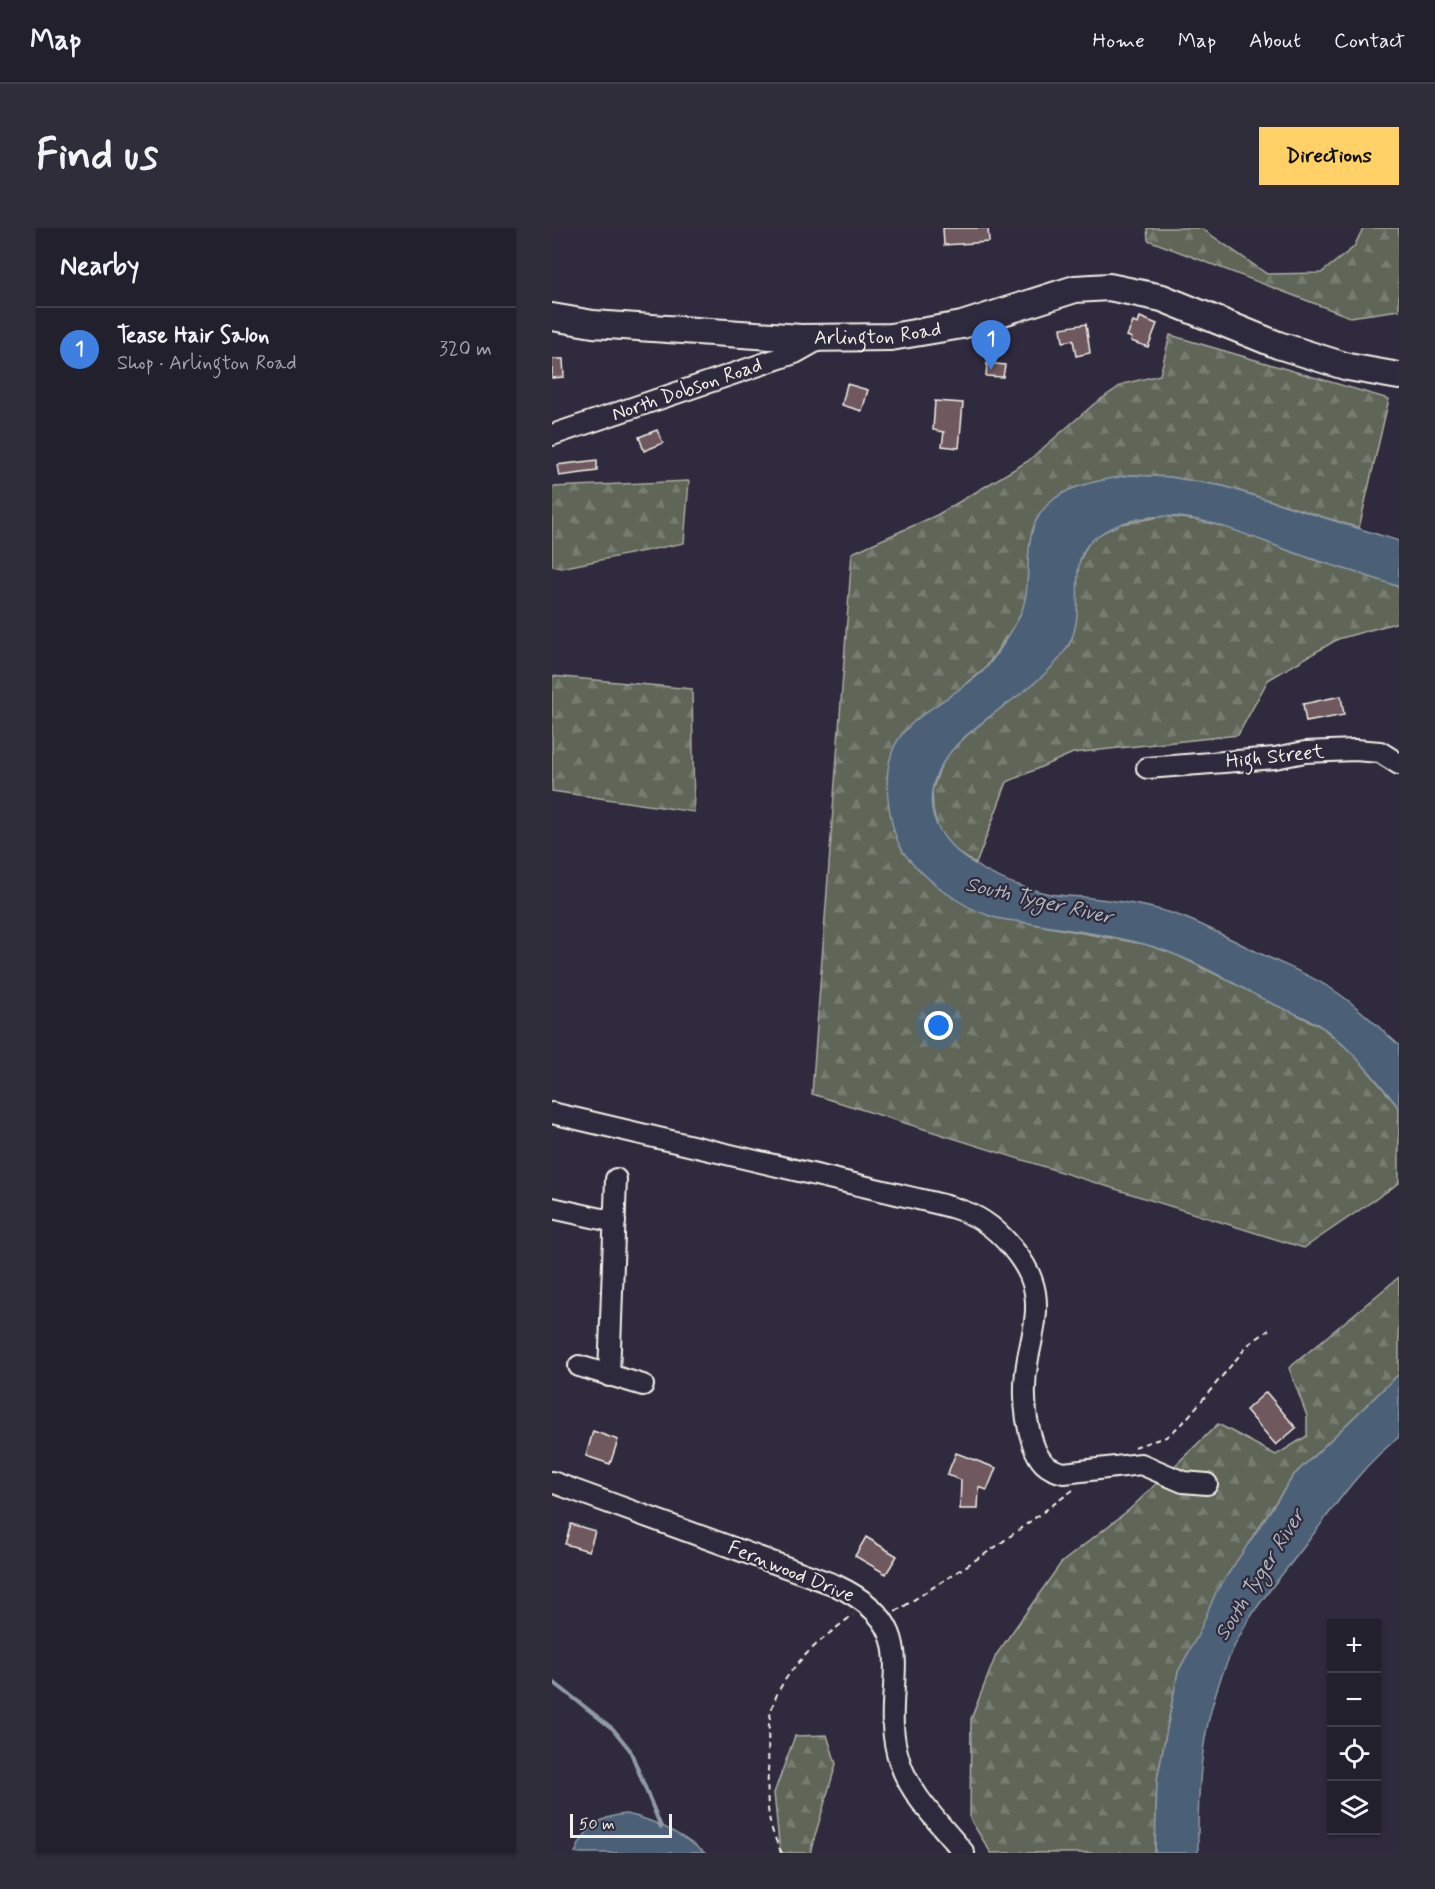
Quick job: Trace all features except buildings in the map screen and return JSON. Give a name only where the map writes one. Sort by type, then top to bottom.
[{"type":"main road","name":"Arlington Road","points":[[552,317],[593,324],[820,339],[891,338],[921,334],[987,318],[1075,289],[1125,289],[1162,298],[1288,348],[1348,367],[1399,376]]},
{"type":"street","points":[[987,318],[992,348]]},
{"type":"street","name":"North Dobson Road","points":[[552,435],[795,352],[820,339]]},
{"type":"street","name":"High Street","points":[[1147,768],[1266,758],[1305,752],[1355,750],[1380,752],[1399,764]]},
{"type":"street","points":[[552,1113],[901,1195],[958,1210],[985,1222],[1011,1247],[1032,1281],[1035,1325],[1024,1397],[1029,1433],[1039,1460],[1051,1470],[1064,1473],[1141,1464],[1183,1482],[1207,1484]]},
{"type":"street","points":[[609,1376],[616,1179]]},
{"type":"street","points":[[552,1208],[615,1222]]},
{"type":"street","points":[[579,1366],[643,1385]]},
{"type":"street","name":"Fernwood Drive","points":[[552,1482],[835,1585],[867,1604],[892,1633],[895,1656],[895,1740],[901,1766],[921,1801],[964,1853]]},
{"type":"path","points":[[782,1853],[771,1833],[767,1813],[770,1716],[783,1683],[821,1639],[867,1604]]},
{"type":"green space","points":[[1147,228],[1201,228],[1267,274],[1321,273],[1354,247],[1363,228],[1399,228],[1399,310],[1350,317],[1148,240]]},
{"type":"green space","points":[[1170,335],[1389,399],[1359,528],[1223,486],[1170,477],[1130,475],[1028,574],[1026,603],[1016,623],[985,669],[961,688],[893,831],[1038,925],[1145,944],[1177,955],[1322,1027],[1355,1055],[1399,1108],[1399,1183],[1304,1248],[812,1094],[852,553],[937,515],[1028,461],[1094,404],[1123,384],[1160,375]]},
{"type":"green space","points":[[689,481],[684,543],[561,568],[552,566],[552,487]]},
{"type":"green space","points":[[1164,516],[1198,520],[1236,530],[1318,561],[1357,571],[1399,587],[1399,622],[1338,639],[1268,680],[1238,735],[1073,753],[1007,782],[976,864],[954,850],[939,832],[933,811],[932,791],[943,759],[966,736],[1048,668],[1069,645],[1078,564],[1091,538],[1120,524]]},
{"type":"green space","points":[[552,676],[692,689],[694,812],[552,791]]},
{"type":"green space","points":[[1399,1277],[1399,1374],[1294,1475],[1253,1536],[1178,1672],[1157,1780],[1155,1853],[991,1853],[970,1819],[971,1719],[996,1655],[1061,1563],[1130,1509],[1218,1424],[1276,1455],[1307,1436],[1307,1416],[1289,1368]]},
{"type":"green space","points":[[827,1735],[836,1764],[810,1853],[780,1853],[774,1793],[795,1736]]},
{"type":"water","name":"South Tyger River","points":[[1130,475],[1170,477],[1223,486],[1399,541],[1399,587],[1294,553],[1243,533],[1190,518],[1164,516],[1137,519],[1111,528],[1092,540],[1081,557],[1075,627],[1069,644],[1055,663],[1037,681],[972,730],[954,748],[940,768],[932,791],[933,811],[939,829],[951,845],[967,859],[1004,880],[1046,893],[1146,906],[1171,913],[1202,925],[1326,985],[1352,1003],[1399,1045],[1399,1108],[1346,1047],[1325,1029],[1311,1021],[1192,962],[1160,949],[1114,937],[998,918],[978,912],[945,892],[924,875],[907,857],[897,839],[889,807],[887,778],[891,756],[899,738],[911,724],[982,672],[992,662],[1005,642],[1023,607],[1030,542],[1033,527],[1041,512],[1054,499],[1070,489]]},
{"type":"water","name":"South Tyger River","points":[[1399,1374],[1399,1437],[1373,1460],[1340,1499],[1258,1605],[1230,1655],[1219,1682],[1205,1737],[1199,1794],[1198,1853],[1155,1853],[1157,1780],[1178,1672],[1198,1635],[1216,1592],[1294,1475]]},
{"type":"water","points":[[626,1814],[668,1829],[705,1853],[575,1853],[594,1825],[608,1817]]},
{"type":"waterway","points":[[552,1681],[613,1729],[630,1750],[661,1827]]},
{"type":"place","name":"Tease Hair Salon","points":[[991,370]]}]
